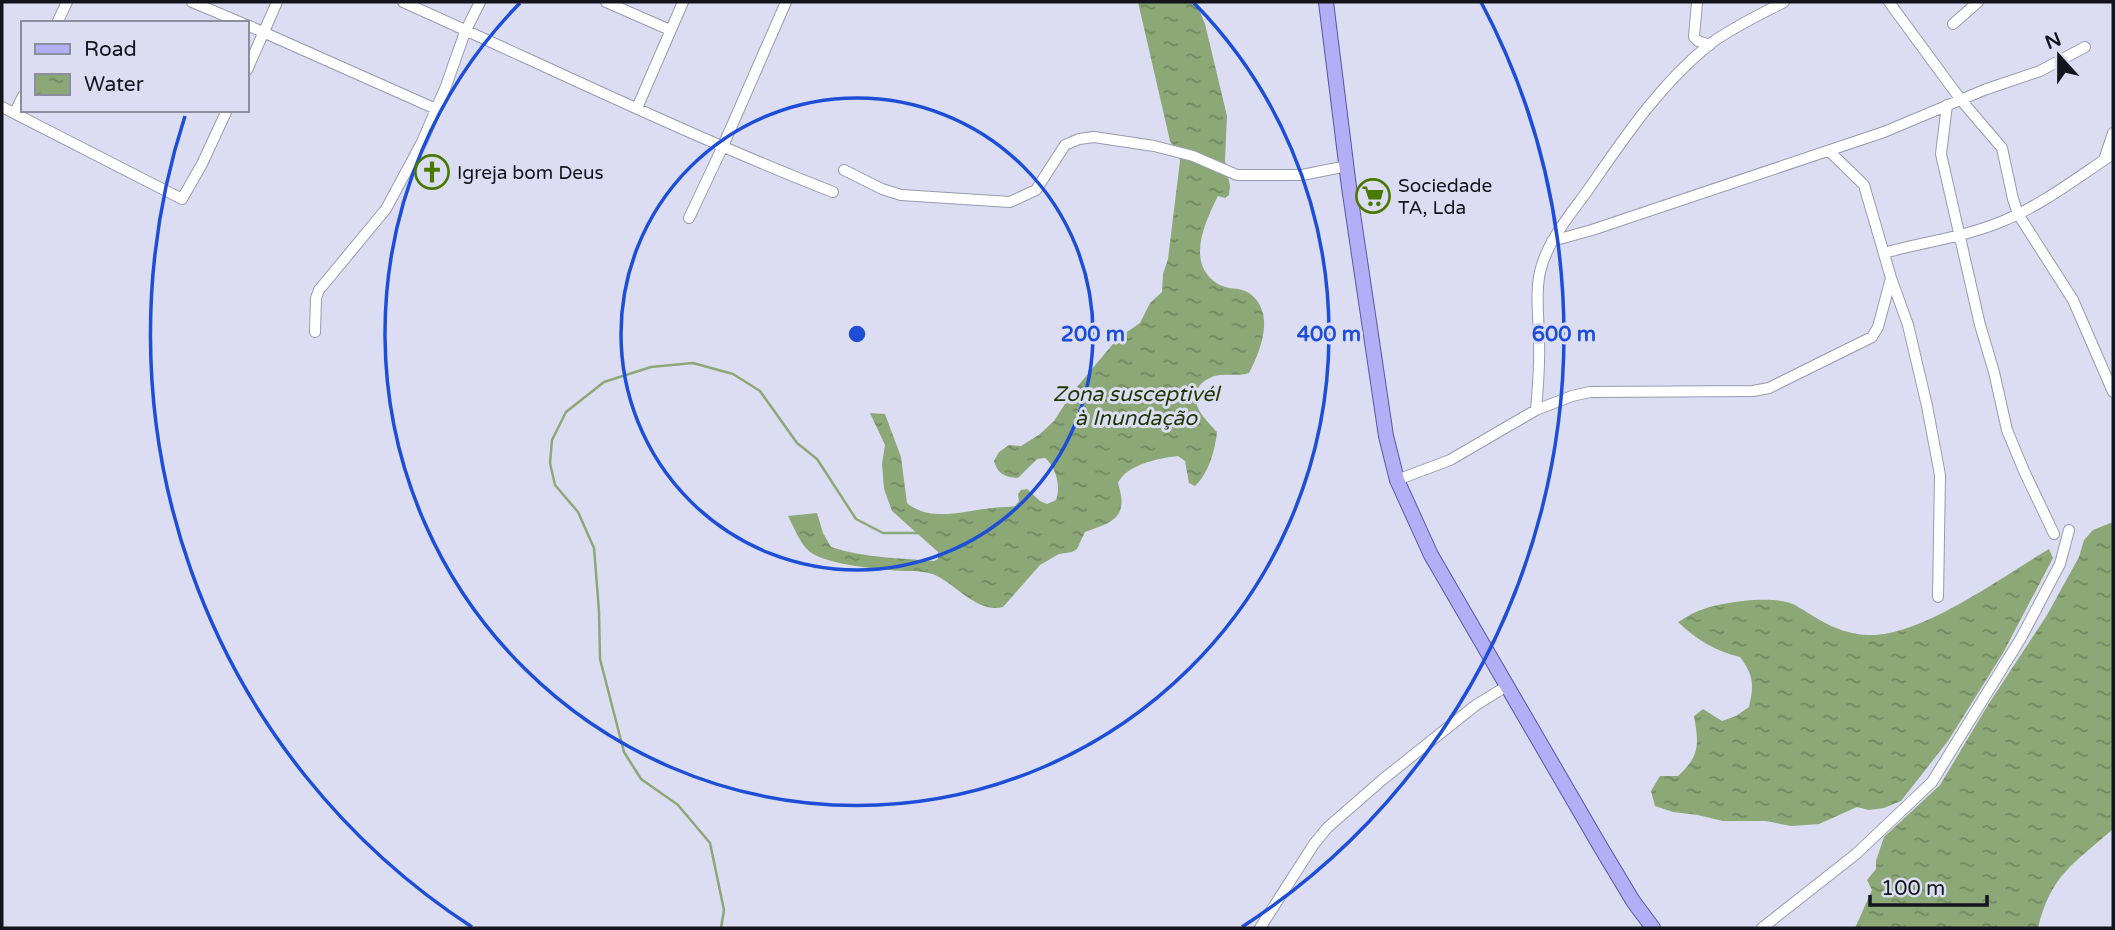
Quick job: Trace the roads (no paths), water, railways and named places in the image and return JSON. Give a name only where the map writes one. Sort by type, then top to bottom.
[{"type":"main road","points":[[1326,2],[1386,436],[1397,480],[1431,555],[1600,846],[1653,928]]},
{"type":"street","points":[[58,21],[67,2]]},
{"type":"street","points":[[192,2],[237,21]]},
{"type":"street","points":[[248,68],[277,2]]},
{"type":"street","points":[[402,2],[723,146],[833,192]]},
{"type":"street","points":[[315,332],[316,298],[319,290],[386,209],[422,142],[465,32],[480,2]]},
{"type":"street","points":[[606,2],[670,30]]},
{"type":"street","points":[[637,108],[683,2]]},
{"type":"street","points":[[689,218],[786,2]]},
{"type":"street","points":[[1697,2],[1694,37],[1710,45]]},
{"type":"street","points":[[1536,410],[1540,359],[1538,286],[1540,272],[1552,241],[1643,112],[1710,45],[1734,28],[1784,2]]},
{"type":"street","points":[[1889,2],[1961,100],[2002,149],[2018,214],[2073,300],[2113,392]]},
{"type":"street","points":[[1952,24],[1978,2]]},
{"type":"street","points":[[248,26],[436,109]]},
{"type":"street","points":[[1552,241],[1884,132],[1947,105],[2040,71],[2085,47]]},
{"type":"street","points":[[15,112],[21,100]]},
{"type":"street","points":[[1947,105],[1941,154],[2007,430],[2054,534]]},
{"type":"street","points":[[2,107],[182,199],[227,112]]},
{"type":"street","points":[[1884,253],[1921,243],[1960,237],[2018,214],[2109,157],[2113,133]]},
{"type":"street","points":[[844,170],[901,195],[1010,202],[1036,190],[1065,145],[1094,137],[1154,146],[1193,156],[1237,175],[1302,176],[1347,166]]},
{"type":"street","points":[[1829,151],[1864,185],[1891,278],[1908,325],[1940,475],[1938,597]]},
{"type":"street","points":[[1397,480],[1450,460],[1536,410],[1572,396],[1590,393],[1753,391],[1769,388],[1871,337],[1878,327],[1891,278]]},
{"type":"street","points":[[1762,928],[1856,854],[1932,782],[2021,638],[2060,564],[2069,530]]},
{"type":"street","points":[[1260,928],[1327,828],[1476,705],[1507,686]]},
{"type":"water","name":"Zona susceptivél à Inundação","points":[[1138,2],[1196,2],[1205,24],[1227,116],[1225,161],[1230,186],[1229,195],[1225,198],[1218,196],[1208,218],[1201,242],[1202,265],[1208,276],[1218,284],[1249,293],[1262,310],[1264,321],[1261,343],[1249,373],[1218,375],[1203,382],[1197,390],[1195,397],[1199,410],[1217,432],[1213,454],[1204,475],[1195,486],[1189,483],[1185,461],[1178,456],[1153,460],[1129,471],[1118,483],[1121,504],[1116,517],[1085,532],[1077,549],[1059,554],[1040,565],[1003,607],[994,608],[977,603],[929,573],[856,566],[818,557],[806,549],[788,516],[817,513],[831,547],[882,557],[934,561],[938,559],[938,552],[892,511],[884,489],[882,464],[885,445],[870,413],[885,414],[901,457],[907,503],[918,510],[943,514],[1015,506],[1019,501],[1018,494],[1027,489],[1047,504],[1056,500],[1056,477],[1045,458],[1037,459],[1018,478],[1002,474],[994,461],[999,452],[1009,445],[1021,446],[1054,421],[1072,393],[1117,339],[1140,323],[1150,303],[1162,292],[1163,274],[1168,259],[1180,161],[1170,141]]},
{"type":"water","points":[[2113,522],[2113,829],[2076,861],[2057,882],[2043,910],[2038,928],[1855,928],[1872,890],[1867,880],[1876,869],[1884,837],[1940,785],[2047,615],[2079,557],[2084,540],[2093,530]]},
{"type":"water","points":[[2049,549],[2053,558],[2003,653],[1948,741],[1901,801],[1884,808],[1869,810],[1857,807],[1819,824],[1791,826],[1766,821],[1723,821],[1655,806],[1651,791],[1660,776],[1678,776],[1694,756],[1697,734],[1694,716],[1703,709],[1722,721],[1736,716],[1749,707],[1752,693],[1750,675],[1740,657],[1707,644],[1678,622],[1717,605],[1774,600],[1795,605],[1847,632],[1868,635],[1889,633],[1936,616],[1961,603]]},
{"type":"waterway","points":[[721,928],[724,910],[710,843],[678,805],[641,779],[624,752],[600,659],[594,548],[578,512],[555,485],[550,463],[552,440],[566,412],[604,382],[651,367],[693,363],[733,374],[760,391],[797,443],[817,459],[856,519],[883,533],[919,533]]},
{"type":"place","name":"Igreja bom Deus","points":[[432,172]]},
{"type":"place","name":"Sociedade TA, Lda","points":[[1373,196]]}]
